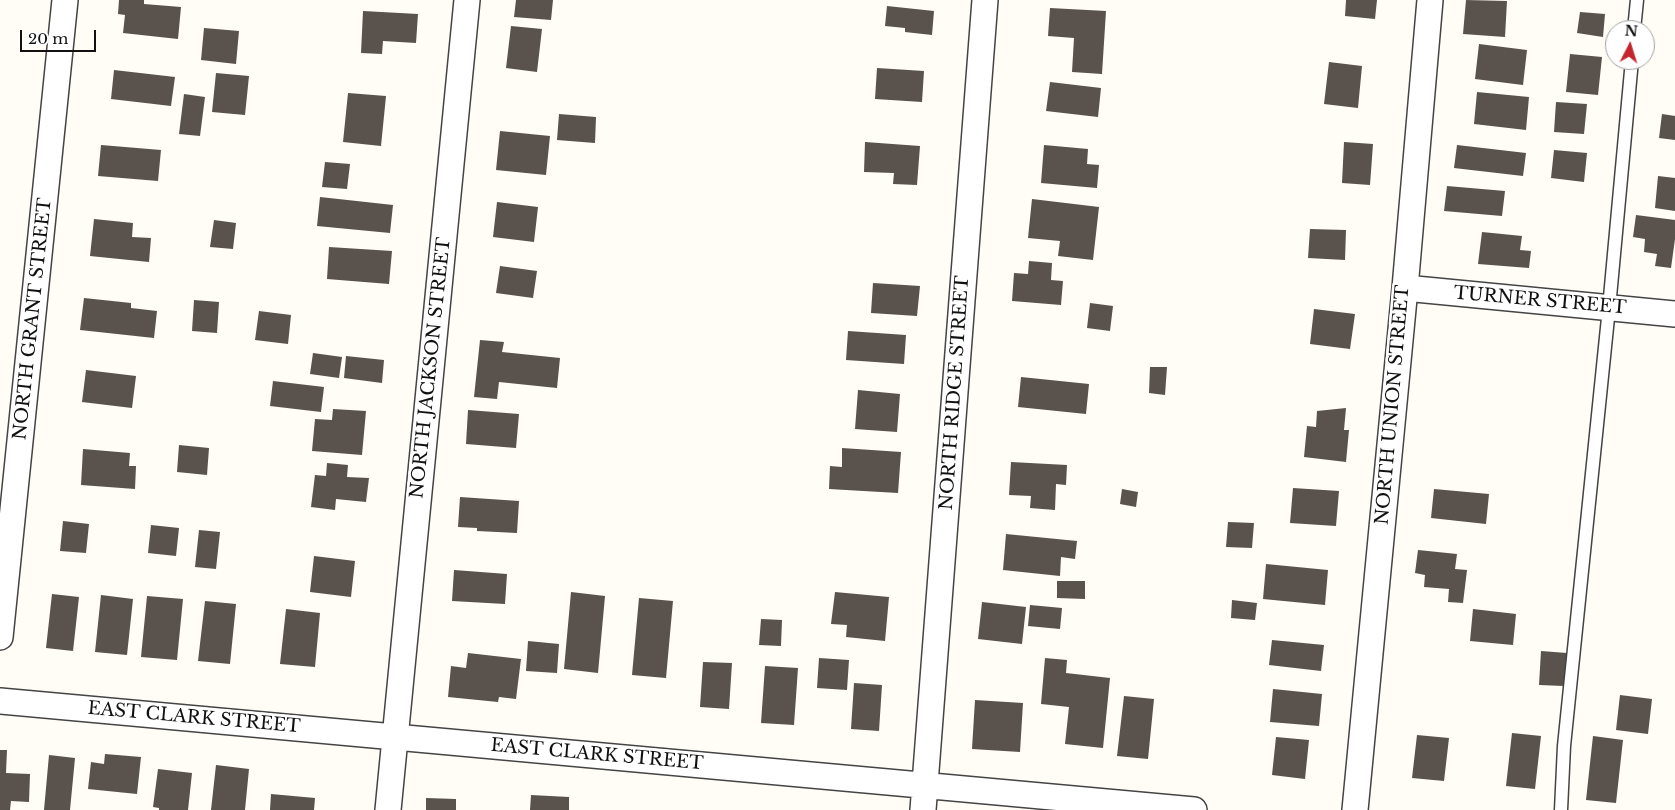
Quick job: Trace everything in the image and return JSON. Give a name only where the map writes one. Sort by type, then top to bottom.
[{"type":"street","name":"NORTH GRANT STREET","points":[[0,637],[65,0]]},
{"type":"street","name":"NORTH JACKSON STREET","points":[[388,810],[467,0]]},
{"type":"street","name":"NORTH RIDGE STREET","points":[[924,810],[984,0]]},
{"type":"street","name":"NORTH UNION STREET","points":[[1355,810],[1405,288],[1430,0]]},
{"type":"street","name":"TURNER STREET","points":[[1405,288],[1675,314]]},
{"type":"street","name":"EAST CLARK STREET","points":[[0,701],[1194,810]]},
{"type":"lane","points":[[1635,20],[1637,0]]},
{"type":"lane","points":[[1560,810],[1564,746],[1609,308],[1631,70]]},
{"type":"building","points":[[119,0],[144,0],[144,4],[181,7],[178,39],[123,33],[125,15],[118,14]]},
{"type":"building","points":[[516,0],[553,0],[551,20],[514,17]]},
{"type":"building","points":[[1346,0],[1377,0],[1375,19],[1345,16]]},
{"type":"building","points":[[1466,0],[1507,1],[1505,37],[1463,34]]},
{"type":"building","points":[[887,6],[934,11],[932,35],[905,32],[905,28],[885,26]]},
{"type":"building","points":[[1050,8],[1106,11],[1102,74],[1072,72],[1074,38],[1048,36]]},
{"type":"building","points":[[363,11],[418,14],[416,43],[383,41],[382,54],[361,53]]},
{"type":"building","points":[[1580,12],[1605,14],[1603,37],[1577,33]]},
{"type":"building","points":[[511,26],[542,29],[537,72],[506,68]]},
{"type":"building","points":[[204,28],[239,31],[236,64],[201,60]]},
{"type":"building","points":[[1479,44],[1527,50],[1523,85],[1475,79]]},
{"type":"building","points":[[1570,54],[1602,57],[1598,95],[1566,92]]},
{"type":"building","points":[[1329,62],[1362,66],[1358,108],[1324,104]]},
{"type":"building","points":[[877,68],[924,71],[922,102],[875,99]]},
{"type":"building","points":[[114,70],[175,77],[171,106],[111,99]]},
{"type":"building","points":[[216,73],[249,76],[245,115],[212,112]]},
{"type":"building","points":[[1050,82],[1101,88],[1098,117],[1046,111]]},
{"type":"building","points":[[1477,92],[1529,97],[1526,130],[1474,124]]},
{"type":"building","points":[[348,93],[386,96],[381,146],[343,142]]},
{"type":"building","points":[[184,94],[205,97],[200,136],[179,134]]},
{"type":"building","points":[[1556,102],[1587,104],[1584,134],[1554,132]]},
{"type":"building","points":[[559,114],[596,117],[595,143],[557,140]]},
{"type":"building","points":[[1662,114],[1675,116],[1675,140],[1659,138]]},
{"type":"building","points":[[500,131],[550,136],[546,175],[496,170]]},
{"type":"building","points":[[865,142],[920,146],[917,185],[893,184],[894,173],[864,172]]},
{"type":"building","points":[[1344,142],[1373,144],[1370,185],[1342,183]]},
{"type":"building","points":[[101,145],[161,150],[158,181],[98,176]]},
{"type":"building","points":[[1044,145],[1088,149],[1087,164],[1099,165],[1097,188],[1041,183]]},
{"type":"building","points":[[1457,145],[1526,153],[1523,176],[1454,168]]},
{"type":"building","points":[[1554,150],[1587,153],[1584,182],[1551,178]]},
{"type":"building","points":[[325,162],[350,164],[347,189],[322,187]]},
{"type":"building","points":[[1658,176],[1675,178],[1675,211],[1655,208]]},
{"type":"building","points":[[1447,186],[1505,191],[1502,216],[1444,211]]},
{"type":"building","points":[[320,197],[393,205],[390,233],[317,226]]},
{"type":"building","points":[[1032,199],[1099,207],[1093,260],[1058,256],[1060,241],[1028,238]]},
{"type":"building","points":[[497,202],[538,207],[534,242],[493,237]]},
{"type":"building","points":[[1636,215],[1675,220],[1675,239],[1671,268],[1655,266],[1657,254],[1644,252],[1645,239],[1633,237]]},
{"type":"building","points":[[94,219],[133,223],[132,237],[151,238],[149,262],[90,256]]},
{"type":"building","points":[[214,220],[236,223],[233,249],[210,247]]},
{"type":"building","points":[[1310,229],[1346,230],[1345,260],[1308,258]]},
{"type":"building","points":[[1482,232],[1522,236],[1520,250],[1531,251],[1529,268],[1478,264]]},
{"type":"building","points":[[329,247],[392,251],[389,284],[327,279]]},
{"type":"building","points":[[1029,261],[1052,263],[1051,280],[1063,281],[1061,305],[1012,301],[1014,273],[1028,274]]},
{"type":"building","points":[[500,266],[537,271],[533,298],[496,293]]},
{"type":"building","points":[[873,283],[920,286],[917,316],[871,313]]},
{"type":"building","points":[[84,298],[131,303],[131,308],[157,311],[154,338],[80,330]]},
{"type":"building","points":[[194,300],[219,302],[217,333],[192,331]]},
{"type":"building","points":[[1090,303],[1113,306],[1110,331],[1087,328]]},
{"type":"building","points":[[1314,309],[1355,314],[1350,349],[1310,344]]},
{"type":"building","points":[[259,311],[291,315],[288,344],[255,340]]},
{"type":"building","points":[[848,331],[906,335],[904,364],[846,360]]},
{"type":"building","points":[[480,340],[504,342],[502,352],[560,358],[557,388],[499,382],[497,399],[474,397]]},
{"type":"building","points":[[313,353],[342,357],[339,378],[310,374]]},
{"type":"building","points":[[346,356],[384,360],[382,383],[344,378]]},
{"type":"building","points":[[1150,367],[1167,367],[1165,395],[1149,393]]},
{"type":"building","points":[[86,370],[136,376],[132,408],[82,402]]},
{"type":"building","points":[[1021,377],[1089,384],[1086,414],[1018,407]]},
{"type":"building","points":[[273,381],[324,387],[321,412],[270,406]]},
{"type":"building","points":[[858,390],[900,394],[897,432],[855,429]]},
{"type":"building","points":[[1346,408],[1344,430],[1349,430],[1346,462],[1304,457],[1307,426],[1316,427],[1317,411]]},
{"type":"building","points":[[333,409],[366,411],[362,455],[312,451],[315,419],[332,420]]},
{"type":"building","points":[[468,410],[519,414],[516,448],[466,444]]},
{"type":"building","points":[[179,445],[209,448],[207,475],[177,472]]},
{"type":"building","points":[[842,448],[901,452],[898,493],[829,489],[830,466],[842,467]]},
{"type":"building","points":[[83,449],[130,453],[129,466],[136,466],[135,489],[81,485]]},
{"type":"building","points":[[1011,462],[1067,465],[1066,485],[1056,484],[1055,510],[1030,508],[1031,496],[1009,495]]},
{"type":"building","points":[[327,463],[348,465],[347,477],[369,478],[366,502],[336,499],[335,510],[311,507],[315,475],[326,476]]},
{"type":"building","points":[[1293,488],[1339,491],[1336,526],[1290,523]]},
{"type":"building","points":[[1122,489],[1138,492],[1136,507],[1120,504]]},
{"type":"building","points":[[1434,489],[1489,494],[1486,524],[1431,518]]},
{"type":"building","points":[[460,497],[519,501],[517,533],[477,531],[477,528],[458,527]]},
{"type":"building","points":[[63,521],[89,524],[86,553],[60,551]]},
{"type":"building","points":[[1228,522],[1254,523],[1252,548],[1226,547]]},
{"type":"building","points":[[151,525],[179,528],[176,556],[148,553]]},
{"type":"building","points":[[199,530],[220,532],[216,569],[195,567]]},
{"type":"building","points":[[1006,534],[1077,541],[1075,559],[1061,557],[1060,576],[1003,570]]},
{"type":"building","points":[[1418,550],[1457,554],[1455,569],[1467,570],[1463,603],[1448,602],[1449,589],[1424,587],[1425,575],[1415,573]]},
{"type":"building","points":[[314,556],[355,561],[351,597],[310,592]]},
{"type":"building","points":[[1266,564],[1328,570],[1325,605],[1263,599]]},
{"type":"building","points":[[454,570],[507,574],[505,604],[452,601]]},
{"type":"building","points":[[1057,581],[1085,581],[1085,599],[1057,598]]},
{"type":"building","points":[[571,592],[605,596],[598,673],[564,669]]},
{"type":"building","points":[[835,592],[889,597],[885,641],[846,637],[847,625],[831,624]]},
{"type":"building","points":[[52,594],[79,597],[73,651],[46,648]]},
{"type":"building","points":[[101,595],[133,599],[127,655],[95,652]]},
{"type":"building","points":[[147,596],[183,599],[177,660],[141,657]]},
{"type":"building","points":[[639,598],[673,601],[666,678],[632,675]]},
{"type":"building","points":[[1232,600],[1257,603],[1255,620],[1231,618]]},
{"type":"building","points":[[205,601],[236,604],[230,664],[198,661]]},
{"type":"building","points":[[982,602],[1026,607],[1022,644],[978,639]]},
{"type":"building","points":[[1030,605],[1062,608],[1060,629],[1028,626]]},
{"type":"building","points":[[286,609],[320,613],[315,667],[280,664]]},
{"type":"building","points":[[1473,609],[1516,614],[1513,645],[1470,641]]},
{"type":"building","points":[[761,619],[782,620],[781,646],[759,645]]},
{"type":"building","points":[[1272,640],[1324,645],[1321,671],[1269,665]]},
{"type":"building","points":[[528,641],[559,644],[557,673],[526,671]]},
{"type":"building","points":[[1541,651],[1567,653],[1564,686],[1539,685]]},
{"type":"building","points":[[468,653],[521,659],[516,699],[499,697],[498,702],[448,697],[451,666],[466,668]]},
{"type":"building","points":[[819,658],[849,660],[847,690],[817,688]]},
{"type":"building","points":[[1045,658],[1067,660],[1066,673],[1110,678],[1103,748],[1065,744],[1069,707],[1041,704]]},
{"type":"building","points":[[703,662],[732,663],[729,709],[700,707]]},
{"type":"building","points":[[765,666],[798,668],[794,725],[761,723]]},
{"type":"building","points":[[854,683],[882,685],[879,731],[851,729]]},
{"type":"building","points":[[1273,689],[1322,694],[1319,726],[1270,722]]},
{"type":"building","points":[[1620,695],[1652,699],[1648,734],[1616,730]]},
{"type":"building","points":[[1124,696],[1154,699],[1148,759],[1117,756]]},
{"type":"building","points":[[975,700],[1023,703],[1020,752],[972,749]]},
{"type":"building","points":[[1512,733],[1541,736],[1535,789],[1506,786]]},
{"type":"building","points":[[1417,735],[1449,738],[1444,781],[1412,778]]},
{"type":"building","points":[[1593,736],[1623,740],[1616,803],[1586,800]]},
{"type":"building","points":[[1276,737],[1309,740],[1305,779],[1272,775]]},
{"type":"building","points":[[0,750],[7,750],[6,773],[30,774],[29,802],[11,801],[10,810],[0,810]]},
{"type":"building","points":[[105,754],[141,757],[137,794],[88,789],[91,762],[104,764]]},
{"type":"building","points":[[49,755],[75,758],[70,810],[44,810]]},
{"type":"building","points":[[216,765],[249,769],[245,810],[211,810]]},
{"type":"building","points":[[158,769],[192,773],[188,810],[159,810],[159,808],[153,807]]},
{"type":"building","points":[[271,794],[315,798],[314,810],[270,810]]},
{"type":"building","points":[[531,795],[569,797],[569,810],[530,810]]},
{"type":"building","points":[[426,798],[456,799],[456,810],[426,810]]}]
